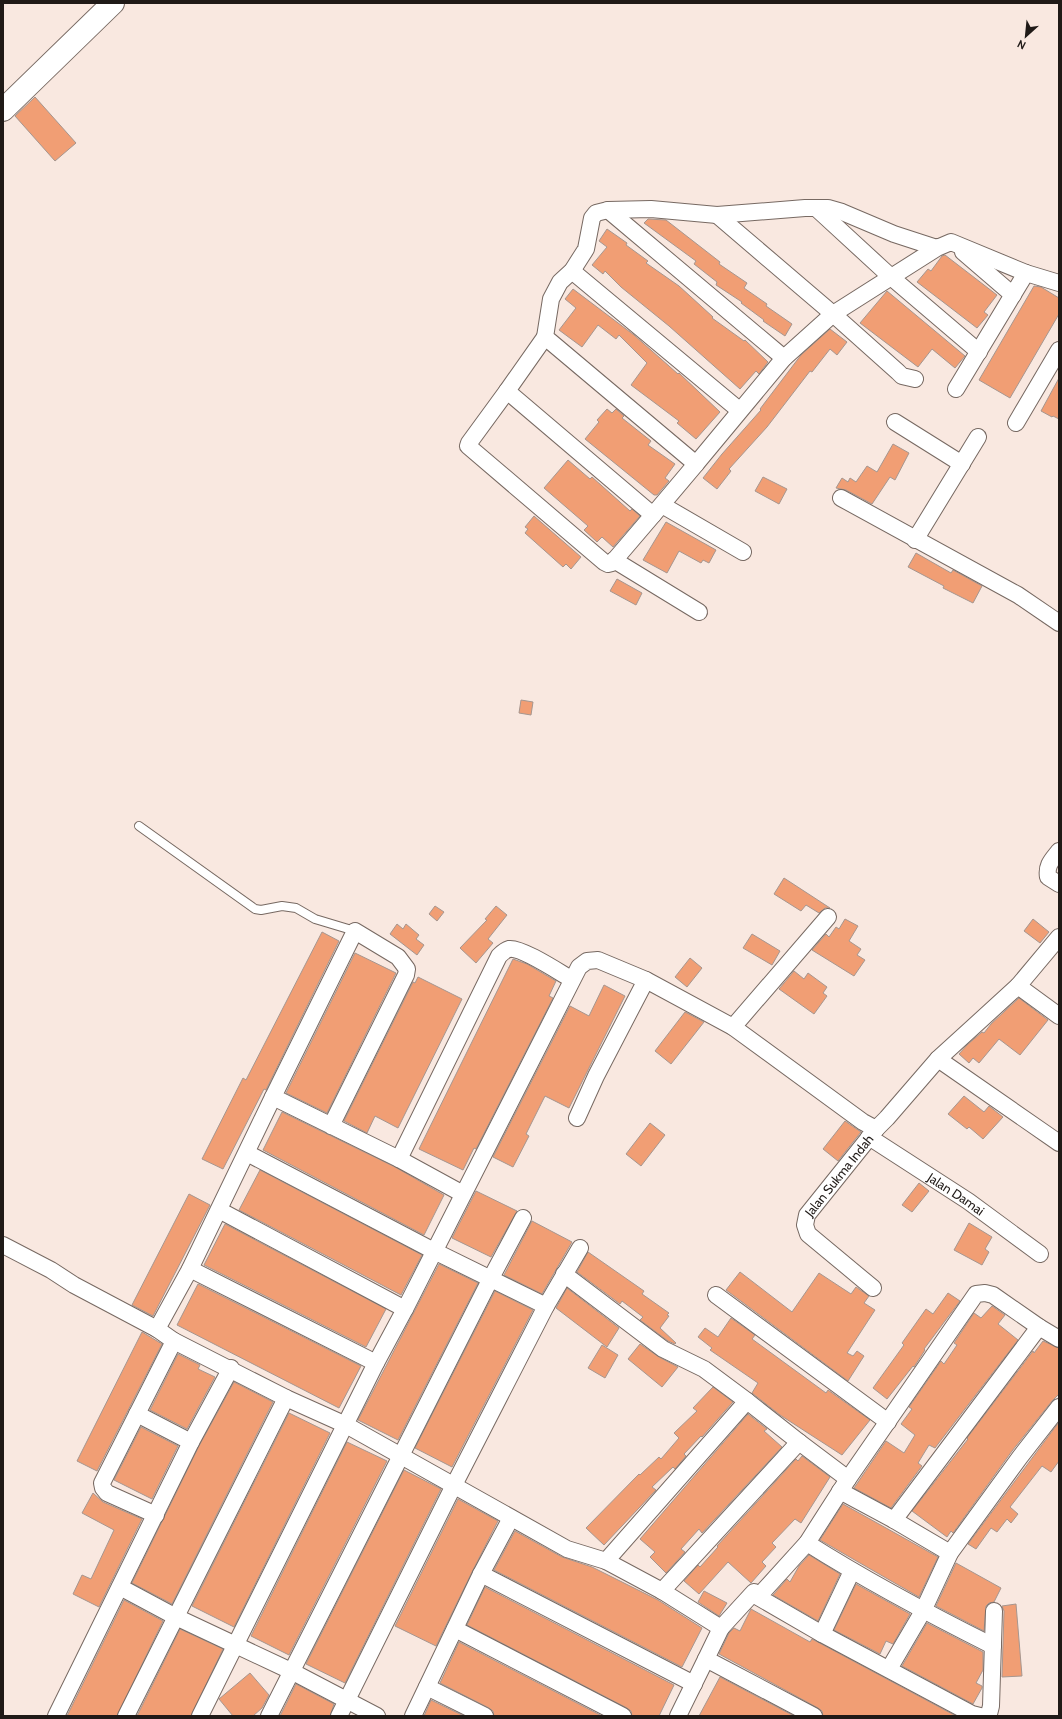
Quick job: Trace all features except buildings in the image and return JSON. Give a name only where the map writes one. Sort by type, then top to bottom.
[{"type":"main road","points":[[3,110],[113,3]]},
{"type":"street","points":[[816,208],[891,277],[979,352]]},
{"type":"street","points":[[944,245],[833,314],[784,358],[657,510],[614,560],[608,564],[468,446],[468,443],[545,337],[551,299],[560,282],[572,271],[586,249],[592,218],[596,213],[608,210],[651,209],[717,215],[828,208],[842,212],[894,234],[944,245],[1026,274],[1059,283]]},
{"type":"street","points":[[608,210],[784,358]]},
{"type":"street","points":[[717,215],[833,314],[902,376],[915,379]]},
{"type":"street","points":[[944,245],[1013,295]]},
{"type":"street","points":[[572,271],[739,410]]},
{"type":"street","points":[[956,389],[1026,274]]},
{"type":"street","points":[[545,337],[696,464]]},
{"type":"street","points":[[1016,423],[1059,350]]},
{"type":"street","points":[[507,391],[657,510],[743,552]]},
{"type":"street","points":[[895,422],[962,464]]},
{"type":"street","points":[[915,540],[978,437]]},
{"type":"street","points":[[841,498],[915,540],[1018,595],[1059,623]]},
{"type":"street","points":[[614,560],[699,612]]},
{"type":"street","points":[[1059,851],[1050,862],[1047,869],[1048,877],[1059,884]]},
{"type":"street","points":[[734,1027],[828,917]]},
{"type":"street","points":[[157,1329],[190,1269],[355,931],[398,958],[407,969],[406,975],[331,1126]]},
{"type":"street","name":"Jalan Sukma Indah","points":[[873,1288],[808,1234],[805,1225],[806,1215],[873,1133],[938,1059],[1018,986],[1059,936]]},
{"type":"street","points":[[399,1159],[499,956],[506,949],[514,949],[550,966],[571,979]]},
{"type":"street","name":"Jalan Damai","points":[[200,1716],[376,1363],[405,1309],[571,979],[579,967],[587,961],[598,960],[646,980],[734,1027],[863,1122],[873,1133],[1040,1254]]},
{"type":"street","points":[[577,1118],[596,1076],[646,980]]},
{"type":"street","points":[[1018,986],[1059,1016]]},
{"type":"street","points":[[938,1059],[1059,1143]]},
{"type":"street","points":[[273,1098],[399,1159],[463,1194]]},
{"type":"street","points":[[247,1154],[434,1251],[546,1306]]},
{"type":"street","points":[[219,1210],[405,1309]]},
{"type":"street","points":[[268,1716],[523,1218]]},
{"type":"street","points":[[3,1245],[157,1329],[174,1341],[231,1368],[286,1398],[346,1425],[567,1549],[606,1561],[662,1591],[721,1628]]},
{"type":"street","points":[[339,1716],[454,1485],[546,1306],[580,1248]]},
{"type":"street","points":[[190,1269],[376,1363]]},
{"type":"street","points":[[564,1274],[663,1349],[704,1369],[747,1400],[799,1442],[844,1485],[894,1520],[950,1553]]},
{"type":"street","points":[[678,1716],[721,1628],[756,1595],[801,1545],[976,1294],[985,1293],[993,1295],[1059,1339]]},
{"type":"street","points":[[716,1295],[888,1422]]},
{"type":"street","points":[[894,1520],[1039,1327]]},
{"type":"street","points":[[156,1515],[107,1493],[102,1488],[102,1483],[174,1341]]},
{"type":"street","points":[[56,1716],[191,1442],[231,1368]]},
{"type":"street","points":[[126,1716],[286,1398]]},
{"type":"street","points":[[606,1561],[747,1400]]},
{"type":"street","points":[[889,1668],[923,1611],[950,1553],[1020,1457],[1059,1407]]},
{"type":"street","points":[[137,1414],[191,1442]]},
{"type":"street","points":[[662,1591],[799,1442]]},
{"type":"street","points":[[413,1716],[426,1687],[511,1518]]},
{"type":"street","points":[[801,1545],[852,1571],[923,1611],[993,1646]]},
{"type":"street","points":[[822,1634],[852,1571]]},
{"type":"street","points":[[482,1574],[694,1684]]},
{"type":"street","points":[[120,1587],[176,1617],[291,1671],[377,1716]]},
{"type":"street","points":[[756,1595],[822,1634],[889,1668],[972,1714],[980,1716]]},
{"type":"street","points":[[985,1716],[989,1714],[991,1706],[994,1611]]},
{"type":"street","points":[[455,1629],[623,1716]]},
{"type":"street","points":[[706,1658],[814,1716]]},
{"type":"street","points":[[426,1687],[485,1716]]},
{"type":"lane","points":[[139,826],[255,909],[261,910],[282,906],[296,908],[315,919],[355,931]]}]
